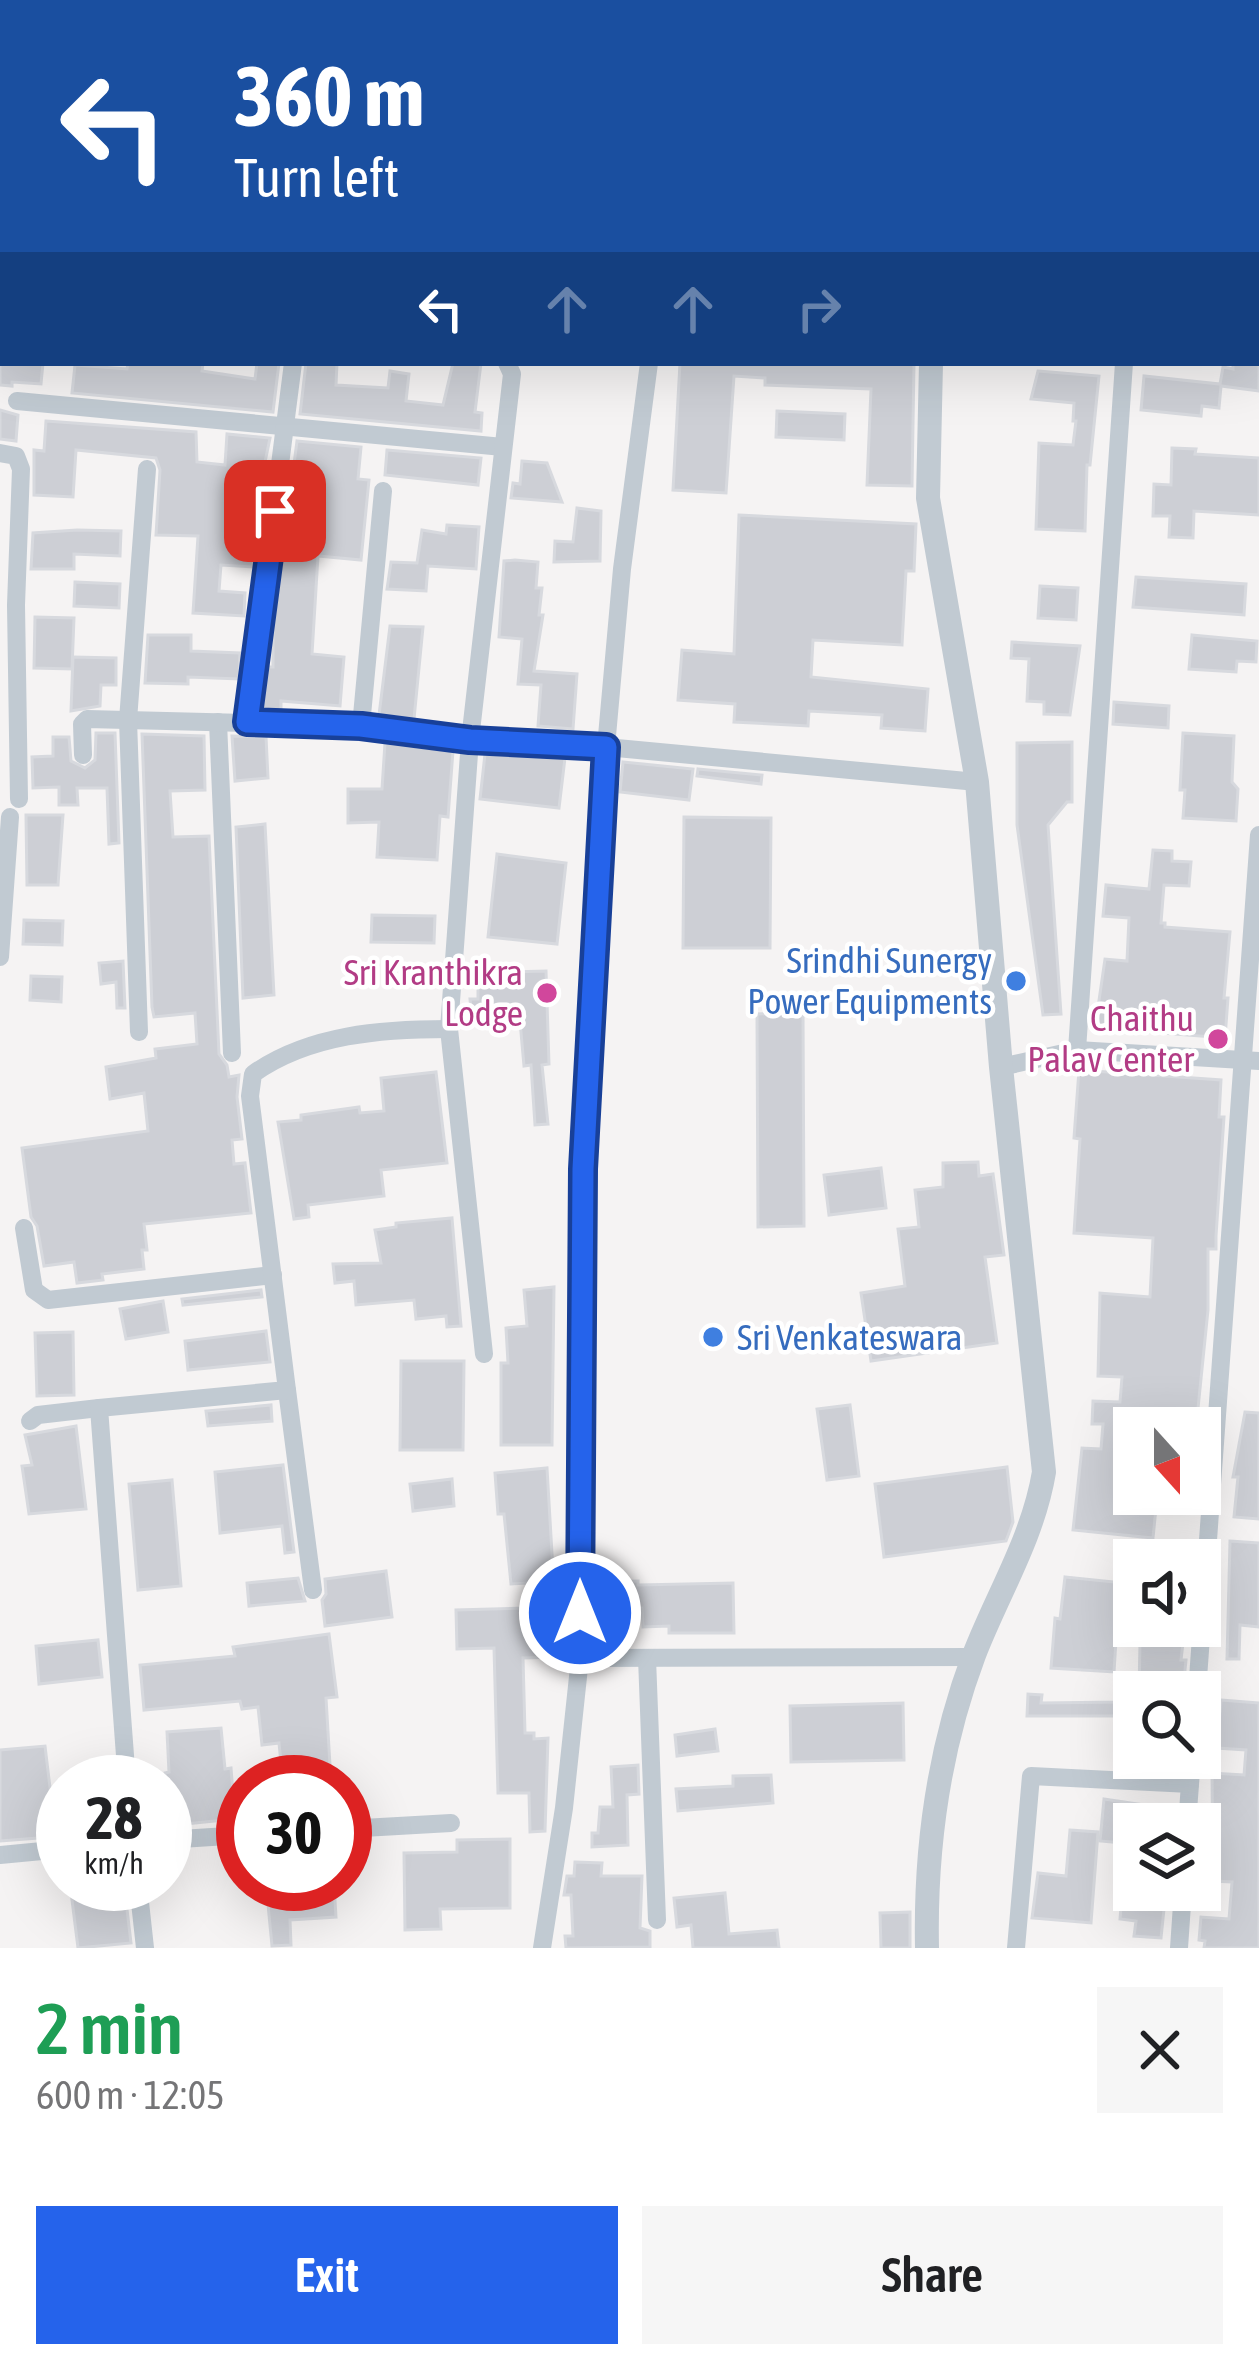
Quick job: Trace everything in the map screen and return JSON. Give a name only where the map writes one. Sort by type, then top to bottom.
[{"type":"street","points":[[247,722],[293,366]]},
{"type":"street","points":[[484,1354],[449,1029],[470,740],[512,374],[508,366]]},
{"type":"street","points":[[542,1948],[564,1808],[580,1658],[583,1169],[606,747],[622,569],[649,366]]},
{"type":"street","points":[[927,1948],[932,1823],[949,1741],[973,1657],[1035,1518],[1043,1472],[1000,1066],[977,782],[928,498],[931,366]]},
{"type":"street","points":[[1077,1050],[1124,366]]},
{"type":"street","points":[[16,401],[503,447]]},
{"type":"street","points":[[0,453],[16,456],[21,469],[14,808],[0,957]]},
{"type":"street","points":[[139,1032],[128,720],[147,469]]},
{"type":"street","points":[[361,726],[383,490]]},
{"type":"street","points":[[83,754],[83,721],[247,722],[361,726],[470,740],[606,747],[977,782]]},
{"type":"street","points":[[218,722],[232,1053]]},
{"type":"street","points":[[1199,1671],[1251,1059],[1259,835]]},
{"type":"street","points":[[313,1590],[250,1096],[254,1074],[274,1059],[382,1029],[449,1029]]},
{"type":"street","points":[[1000,1066],[1077,1050],[1251,1059]]},
{"type":"street","points":[[24,1228],[34,1290],[48,1300],[273,1275]]},
{"type":"street","points":[[29,1420],[38,1415],[287,1390]]},
{"type":"street","points":[[99,1408],[125,1755]]},
{"type":"street","points":[[580,1658],[973,1657]]},
{"type":"street","points":[[647,1658],[657,1920]]},
{"type":"street","points":[[1016,1948],[1031,1776],[1190,1784]]},
{"type":"street","points":[[1189,1803],[1190,1779]]},
{"type":"street","points":[[372,1827],[452,1823]]},
{"type":"street","points":[[0,1855],[36,1852]]},
{"type":"street","points":[[141,1911],[145,1948]]},
{"type":"street","points":[[1179,1948],[1182,1911]]},
{"type":"building","points":[[0,366],[43,366],[41,384],[0,385]]},
{"type":"building","points":[[75,366],[203,366],[202,371],[255,379],[257,366],[279,366],[273,412],[72,393]]},
{"type":"building","points":[[306,366],[337,366],[336,385],[388,388],[390,371],[409,374],[406,401],[443,405],[452,366],[481,366],[475,412],[482,413],[481,431],[300,414]]},
{"type":"building","points":[[680,366],[914,366],[912,486],[867,485],[871,389],[765,385],[765,378],[734,376],[726,493],[673,490]]},
{"type":"building","points":[[1259,366],[1259,391],[1221,386],[1219,408],[1202,406],[1201,416],[1141,410],[1144,376],[1220,384],[1223,367]]},
{"type":"building","points":[[1038,371],[1099,376],[1087,465],[1085,531],[1036,529],[1039,443],[1073,445],[1076,421],[1074,403],[1031,399]]},
{"type":"building","points":[[0,410],[18,415],[16,441],[0,439]]},
{"type":"building","points":[[777,411],[845,414],[844,440],[776,437]]},
{"type":"building","points":[[46,421],[196,432],[197,462],[225,465],[227,434],[270,438],[259,491],[253,567],[221,565],[219,591],[245,593],[244,616],[193,613],[198,536],[156,535],[160,470],[156,458],[76,450],[73,497],[34,495],[34,450],[44,451]]},
{"type":"building","points":[[297,441],[361,447],[358,479],[369,480],[361,560],[318,556],[312,654],[344,657],[340,706],[281,701],[281,710],[262,710],[268,667],[273,667],[273,627]]},
{"type":"building","points":[[1172,448],[1259,458],[1259,515],[1194,511],[1193,538],[1169,537],[1170,516],[1153,516],[1154,484],[1171,485]]},
{"type":"building","points":[[387,450],[481,458],[478,485],[385,475]]},
{"type":"building","points":[[522,461],[547,463],[562,502],[511,498],[513,483],[520,484]]},
{"type":"building","points":[[577,508],[601,511],[600,561],[554,562],[555,541],[573,542]]},
{"type":"building","points":[[739,515],[916,524],[914,571],[906,571],[902,645],[813,640],[811,677],[928,689],[925,731],[881,728],[882,715],[809,711],[808,726],[734,722],[735,704],[678,700],[682,650],[734,654]]},
{"type":"building","points":[[447,525],[479,527],[476,569],[428,566],[426,591],[387,589],[391,562],[417,563],[422,530],[446,534]]},
{"type":"building","points":[[121,531],[120,556],[74,554],[74,569],[31,569],[33,533]]},
{"type":"building","points":[[504,561],[538,562],[536,588],[542,588],[539,615],[543,615],[534,671],[577,674],[573,729],[538,726],[541,685],[518,684],[522,639],[499,637]]},
{"type":"building","points":[[1136,577],[1246,584],[1244,615],[1133,607]]},
{"type":"building","points":[[75,582],[120,584],[119,608],[74,606]]},
{"type":"building","points":[[1040,586],[1078,588],[1076,620],[1038,618]]},
{"type":"building","points":[[35,617],[74,618],[72,669],[34,668]]},
{"type":"building","points":[[390,626],[423,627],[414,719],[379,715]]},
{"type":"building","points":[[148,635],[191,635],[191,651],[240,653],[239,679],[188,677],[188,684],[145,683]]},
{"type":"building","points":[[1192,635],[1257,641],[1256,662],[1237,661],[1236,672],[1189,669]]},
{"type":"building","points":[[1012,642],[1080,646],[1070,715],[1044,714],[1044,702],[1027,701],[1029,659],[1011,658]]},
{"type":"building","points":[[73,657],[116,658],[116,685],[101,685],[100,706],[71,711]]},
{"type":"building","points":[[1114,702],[1169,706],[1168,728],[1113,724]]},
{"type":"building","points":[[96,733],[115,733],[119,843],[109,844],[107,788],[77,788],[78,805],[59,805],[59,787],[33,788],[32,757],[53,756],[53,737],[69,737],[71,761],[85,768],[95,760]]},
{"type":"building","points":[[1183,733],[1234,736],[1236,821],[1183,818]]},
{"type":"building","points":[[142,734],[204,736],[205,790],[170,791],[173,837],[209,836],[219,1054],[229,1077],[239,1075],[242,1139],[232,1140],[234,1164],[245,1163],[251,1213],[144,1224],[144,1269],[102,1274],[103,1280],[77,1283],[74,1262],[44,1266],[31,1217],[22,1148],[148,1131],[144,1093],[110,1099],[106,1067],[156,1058],[155,1049],[197,1044],[195,1013],[154,1017],[152,1007]]},
{"type":"building","points":[[232,736],[266,737],[268,778],[235,781]]},
{"type":"building","points":[[1072,742],[1072,802],[1048,825],[1061,1014],[1043,1015],[1017,825],[1017,743]]},
{"type":"building","points":[[385,743],[453,751],[448,817],[440,816],[437,860],[377,857],[379,822],[348,823],[348,789],[382,789]]},
{"type":"building","points":[[485,754],[565,758],[559,808],[480,799]]},
{"type":"building","points":[[623,762],[693,769],[689,800],[620,792]]},
{"type":"building","points":[[698,769],[762,775],[761,784],[697,776]]},
{"type":"building","points":[[26,815],[63,815],[58,885],[27,885]]},
{"type":"building","points":[[684,817],[771,818],[770,948],[683,948]]},
{"type":"building","points":[[265,824],[274,995],[243,998],[236,827]]},
{"type":"building","points":[[1153,850],[1172,851],[1172,861],[1191,862],[1189,886],[1164,885],[1161,923],[1230,932],[1225,1038],[1095,1028],[1105,959],[1127,961],[1129,918],[1103,916],[1106,885],[1149,889]]},
{"type":"building","points":[[497,854],[566,863],[557,944],[488,937]]},
{"type":"building","points":[[372,915],[435,916],[434,943],[371,942]]},
{"type":"building","points":[[24,920],[63,921],[62,945],[23,944]]},
{"type":"building","points":[[123,961],[125,1008],[117,1008],[116,982],[101,984],[99,963]]},
{"type":"building","points":[[546,971],[549,1064],[542,1065],[548,1124],[535,1125],[531,1065],[524,1066],[519,1010],[471,1011],[470,999],[478,999],[478,987],[506,985],[506,972]]},
{"type":"building","points":[[31,976],[62,977],[61,1002],[30,1000]]},
{"type":"building","points":[[803,1013],[804,1226],[758,1227],[757,1014]]},
{"type":"building","points":[[1079,1070],[1221,1080],[1219,1117],[1224,1117],[1216,1249],[1208,1249],[1208,1310],[1198,1407],[1113,1407],[1113,1515],[1155,1515],[1153,1538],[1073,1530],[1082,1448],[1101,1449],[1103,1424],[1092,1424],[1093,1401],[1120,1402],[1122,1377],[1098,1376],[1100,1293],[1150,1297],[1153,1238],[1074,1233],[1080,1139],[1074,1138]]},
{"type":"building","points":[[436,1072],[447,1163],[381,1170],[384,1196],[308,1205],[309,1217],[294,1219],[278,1122],[359,1107],[360,1113],[384,1111],[381,1078]]},
{"type":"building","points":[[978,1162],[979,1176],[993,1174],[1004,1255],[985,1257],[997,1343],[871,1361],[861,1293],[905,1286],[898,1229],[919,1227],[915,1190],[943,1187],[943,1163]]},
{"type":"building","points":[[881,1168],[886,1208],[829,1215],[824,1175]]},
{"type":"building","points":[[452,1218],[461,1326],[447,1327],[446,1316],[416,1319],[414,1300],[356,1305],[354,1281],[335,1283],[333,1264],[381,1263],[375,1230],[396,1227],[396,1223]]},
{"type":"building","points":[[554,1287],[552,1445],[501,1445],[506,1328],[527,1326],[524,1290]]},
{"type":"building","points":[[261,1290],[262,1297],[183,1305],[182,1299]]},
{"type":"building","points":[[163,1301],[168,1332],[126,1339],[120,1309]]},
{"type":"building","points":[[266,1331],[270,1362],[188,1370],[185,1341]]},
{"type":"building","points":[[73,1332],[74,1395],[37,1396],[35,1333]]},
{"type":"building","points":[[401,1361],[464,1361],[463,1450],[400,1450]]},
{"type":"building","points":[[271,1405],[272,1421],[208,1426],[206,1411]]},
{"type":"building","points":[[850,1405],[859,1476],[827,1480],[817,1409]]},
{"type":"building","points":[[1245,1412],[1259,1413],[1259,1519],[1234,1517],[1238,1477],[1233,1477]]},
{"type":"building","points":[[76,1426],[86,1509],[29,1514],[22,1466],[32,1465],[25,1435]]},
{"type":"building","points":[[283,1465],[294,1552],[285,1553],[282,1526],[220,1533],[215,1472]]},
{"type":"building","points":[[1007,1467],[1013,1522],[1006,1541],[884,1557],[875,1484]]},
{"type":"building","points":[[547,1468],[558,1657],[523,1658],[525,1733],[534,1733],[534,1739],[548,1738],[545,1831],[530,1832],[529,1793],[498,1793],[494,1648],[457,1649],[456,1610],[529,1608],[528,1583],[511,1584],[495,1473]]},
{"type":"building","points":[[452,1479],[454,1506],[413,1511],[410,1484]]},
{"type":"building","points":[[172,1480],[181,1586],[138,1590],[129,1484]]},
{"type":"building","points":[[1230,1541],[1259,1543],[1259,1627],[1240,1625],[1239,1659],[1227,1659]]},
{"type":"building","points":[[386,1571],[392,1617],[325,1626],[325,1579]]},
{"type":"building","points":[[1065,1577],[1113,1582],[1114,1671],[1051,1668],[1055,1618],[1060,1619]]},
{"type":"building","points":[[298,1578],[305,1601],[249,1606],[247,1583]]},
{"type":"building","points":[[638,1581],[638,1585],[733,1583],[734,1633],[669,1633],[669,1626],[643,1627],[642,1608],[598,1609],[597,1582]]},
{"type":"building","points":[[329,1634],[337,1697],[326,1698],[329,1755],[280,1755],[279,1743],[262,1745],[258,1707],[242,1709],[240,1701],[144,1710],[140,1665],[235,1656],[233,1647]]},
{"type":"building","points":[[98,1640],[102,1677],[39,1684],[36,1646]]},
{"type":"building","points":[[1140,1647],[1183,1647],[1185,1671],[1139,1671]]},
{"type":"building","points":[[1028,1694],[1042,1695],[1041,1703],[1113,1702],[1113,1716],[1027,1716]]},
{"type":"building","points":[[1221,1700],[1259,1703],[1259,1948],[1204,1948],[1205,1941],[1199,1940],[1201,1917],[1229,1919],[1232,1882],[1221,1881],[1221,1803],[1212,1803],[1212,1779],[1221,1779],[1221,1774],[1244,1775],[1246,1750],[1221,1748]]},
{"type":"building","points":[[903,1703],[904,1760],[791,1762],[790,1706]]},
{"type":"building","points":[[221,1728],[224,1755],[216,1755],[216,1821],[192,1823],[192,1755],[168,1755],[167,1732]]},
{"type":"building","points":[[715,1729],[718,1751],[677,1756],[675,1735]]},
{"type":"building","points":[[45,1746],[46,1755],[36,1755],[36,1838],[0,1841],[0,1750]]},
{"type":"building","points":[[638,1765],[639,1794],[627,1795],[628,1845],[592,1847],[600,1807],[613,1807],[611,1767]]},
{"type":"building","points":[[771,1775],[773,1803],[678,1811],[676,1789],[733,1786],[733,1776]]},
{"type":"building","points":[[1104,1799],[1131,1803],[1113,1803],[1113,1842],[1100,1841]]},
{"type":"building","points":[[1070,1830],[1098,1832],[1091,1923],[1032,1918],[1038,1873],[1066,1876]]},
{"type":"building","points":[[510,1839],[510,1908],[440,1909],[441,1929],[405,1930],[404,1853],[457,1852],[457,1840]]},
{"type":"building","points":[[575,1862],[602,1863],[601,1876],[642,1876],[640,1928],[650,1931],[650,1947],[566,1948],[565,1936],[573,1936],[571,1895],[564,1895]]},
{"type":"building","points":[[725,1893],[729,1934],[777,1930],[779,1948],[693,1948],[691,1925],[677,1927],[674,1898]]},
{"type":"building","points":[[73,1911],[127,1911],[131,1943],[78,1948]]},
{"type":"building","points":[[269,1911],[336,1911],[336,1917],[290,1920],[291,1945],[272,1946]]},
{"type":"building","points":[[1121,1911],[1164,1911],[1161,1938],[1134,1936],[1136,1921],[1120,1919]]},
{"type":"building","points":[[910,1912],[910,1948],[881,1948],[880,1913]]},
{"type":"place","name":"Srindhi Sunergy Power Equipments","points":[[1016,981]]},
{"type":"place","name":"Sri Kranthikra Lodge","points":[[547,993]]},
{"type":"place","name":"Chaithu Palav Center","points":[[1218,1039]]},
{"type":"place","name":"Sri Venkateswara","points":[[713,1337]]},
{"type":"route","points":[[275,511],[247,722],[361,726],[470,740],[606,747],[583,1169],[580,1613]]}]
